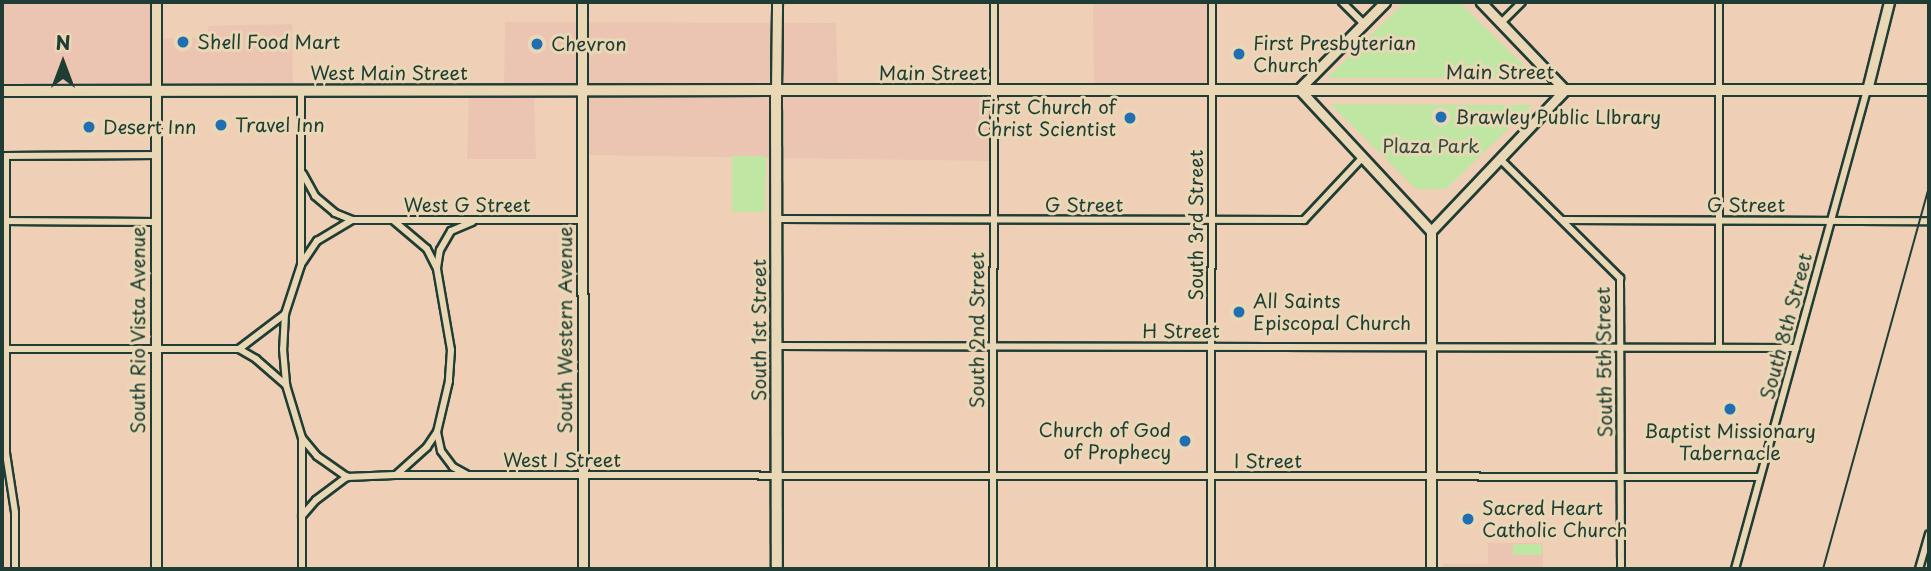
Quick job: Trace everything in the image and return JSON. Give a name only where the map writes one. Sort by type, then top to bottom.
[{"type":"highway","name":"West Main Street","points":[[2,91],[776,90]]},
{"type":"highway","name":"South 1st Street","points":[[776,90],[777,569]]},
{"type":"main road","name":"Main Street","points":[[776,90],[1929,90]]},
{"type":"street","name":"South Rio Vista Avenue","points":[[156,2],[156,569]]},
{"type":"street","name":"South Western Avenue","points":[[582,2],[583,569]]},
{"type":"street","points":[[776,90],[777,2]]},
{"type":"street","name":"South 2nd Street","points":[[993,569],[994,2]]},
{"type":"street","name":"South 3rd Street","points":[[1211,569],[1212,2]]},
{"type":"street","points":[[1342,2],[1363,23]]},
{"type":"street","points":[[1385,2],[1299,89],[1431,232],[1431,569]]},
{"type":"street","points":[[1431,232],[1565,90],[1481,2]]},
{"type":"street","points":[[1502,22],[1522,2]]},
{"type":"street","points":[[1719,2],[1719,346]]},
{"type":"street","points":[[1867,90],[1889,2]]},
{"type":"street","name":"South 8th Street","points":[[1735,569],[1867,90]]},
{"type":"street","points":[[301,91],[300,265],[285,314],[286,385],[302,438],[302,569]]},
{"type":"street","points":[[15,569],[15,512],[6,453],[6,156],[156,155]]},
{"type":"street","name":"G Street","points":[[777,219],[1304,220],[1363,157]]},
{"type":"street","name":"South 5th Street","points":[[1501,160],[1620,278],[1621,569]]},
{"type":"street","points":[[302,172],[314,196],[335,213],[352,220]]},
{"type":"street","points":[[300,265],[317,241],[352,220]]},
{"type":"street","name":"West G Street","points":[[352,220],[582,220]]},
{"type":"street","points":[[393,220],[427,249],[437,269],[451,350],[449,381],[437,432],[419,456],[395,475]]},
{"type":"street","name":"G Street","points":[[1563,220],[1929,220]]},
{"type":"street","points":[[4,221],[155,222]]},
{"type":"street","points":[[437,269],[440,250],[451,232],[474,221]]},
{"type":"street","points":[[239,349],[285,314]]},
{"type":"street","name":"H Street","points":[[776,346],[1796,348]]},
{"type":"street","points":[[4,349],[239,349],[256,359],[286,385]]},
{"type":"street","points":[[437,432],[441,451],[453,467],[469,476]]},
{"type":"street","points":[[302,438],[317,456],[347,477],[316,500],[302,516]]},
{"type":"street","name":"West I Street","points":[[347,477],[776,475]]},
{"type":"street","name":"I Street","points":[[776,475],[993,478],[1760,477]]},
{"type":"street","points":[[1919,569],[1929,534]]},
{"type":"shaded area","points":[[2,2],[156,2],[157,39],[208,37],[208,26],[292,24],[293,91],[2,93]]},
{"type":"shaded area","points":[[1093,2],[1212,2],[1212,90],[1094,90]]},
{"type":"shaded area","points":[[505,22],[836,23],[838,91],[993,91],[993,161],[582,155],[582,91],[534,91],[536,159],[467,159],[469,91],[504,90]]},
{"type":"shaded area","points":[[1488,543],[1543,543],[1543,569],[1443,569],[1443,564],[1488,564]]},
{"type":"green space","name":"Plaza Park","points":[[1405,2],[1459,2],[1537,78],[1327,78]]},
{"type":"green space","name":"Plaza Park","points":[[1330,104],[1533,105],[1446,189],[1416,189]]},
{"type":"green space","points":[[732,156],[766,156],[765,212],[732,212]]},
{"type":"green space","points":[[1513,544],[1542,544],[1542,555],[1513,555]]},
{"type":"railway","points":[[1823,569],[1929,187]]},
{"type":"place","name":"Shell Food Mart","points":[[183,42]]},
{"type":"place","name":"Chevron","points":[[537,44]]},
{"type":"place","name":"First Presbyterian Church","points":[[1239,54]]},
{"type":"place","name":"Brawley Public LIbrary","points":[[1441,117]]},
{"type":"place","name":"First Church of Christ Scientist","points":[[1130,118]]},
{"type":"place","name":"Travel Inn","points":[[221,125]]},
{"type":"place","name":"Desert Inn","points":[[89,127]]},
{"type":"place","name":"All Saints Episcopal Church","points":[[1239,312]]},
{"type":"place","name":"Baptist Missionary Tabernacle","points":[[1730,409]]},
{"type":"place","name":"Church of God of Prophecy","points":[[1185,441]]},
{"type":"place","name":"Sacred Heart Catholic Church","points":[[1468,519]]}]
